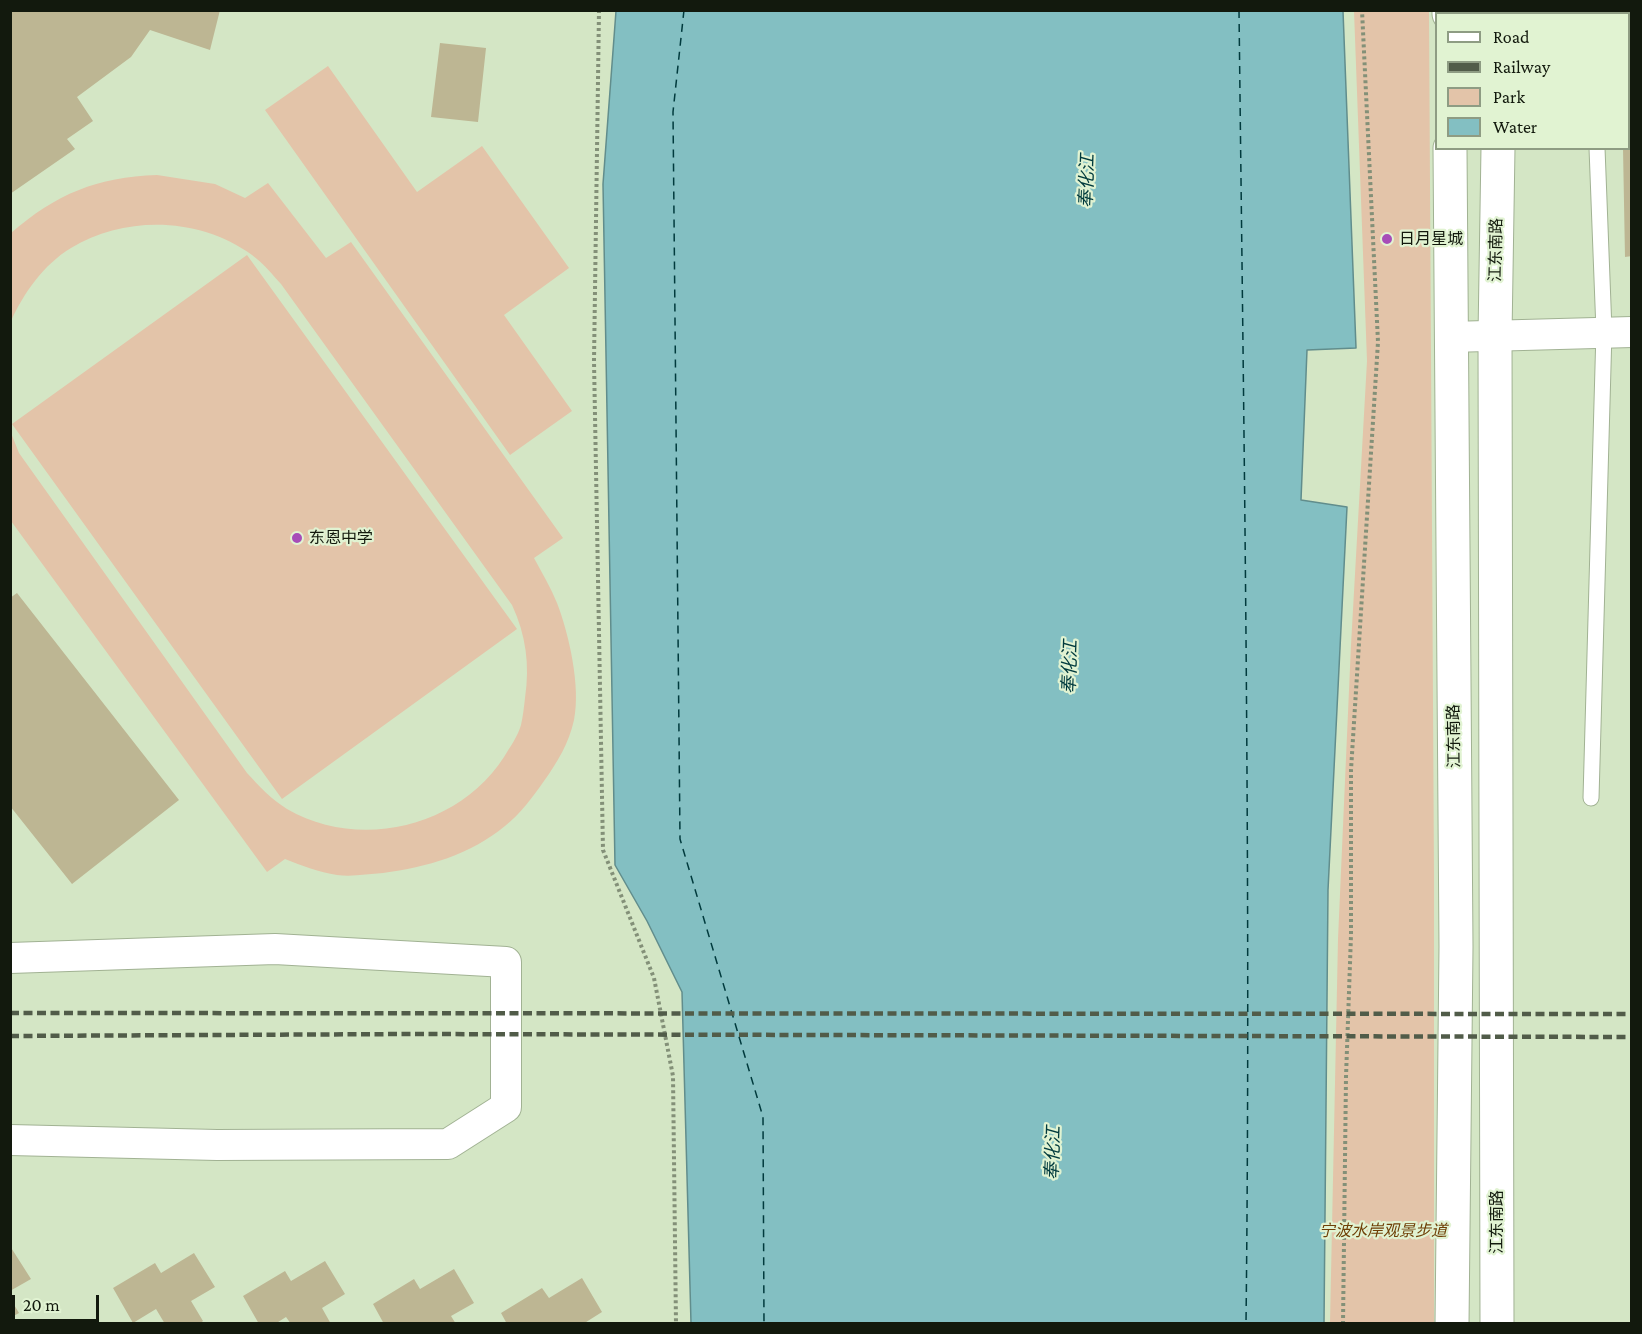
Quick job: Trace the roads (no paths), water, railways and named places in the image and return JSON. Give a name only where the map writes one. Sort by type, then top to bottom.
[{"type":"main road","name":"江东南路","points":[[1450,150],[1456,947],[1452,1323]]},
{"type":"main road","name":"江东南路","points":[[1497,1323],[1494,335],[1498,150]]},
{"type":"street","points":[[1450,337],[1618,331]]},
{"type":"street","points":[[10,958],[275,949],[506,962],[506,1107],[448,1144],[217,1145],[10,1140]]},
{"type":"lane","points":[[1591,798],[1618,331],[1597,150]]},
{"type":"water","name":"奉化江","points":[[616,11],[1343,11],[1356,348],[1307,350],[1301,500],[1347,507],[1328,890],[1324,1323],[691,1323],[682,992],[647,921],[615,865],[603,184]]},
{"type":"railway","points":[[10,1013],[1632,1014]]},
{"type":"railway","points":[[10,1036],[411,1034],[1632,1037]]},
{"type":"place","name":"日月星城","points":[[1387,239]]},
{"type":"place","name":"东恩中学","points":[[297,538]]},
{"type":"park label","name":"宁波水岸观景步道","points":[[1383,1231]]}]
